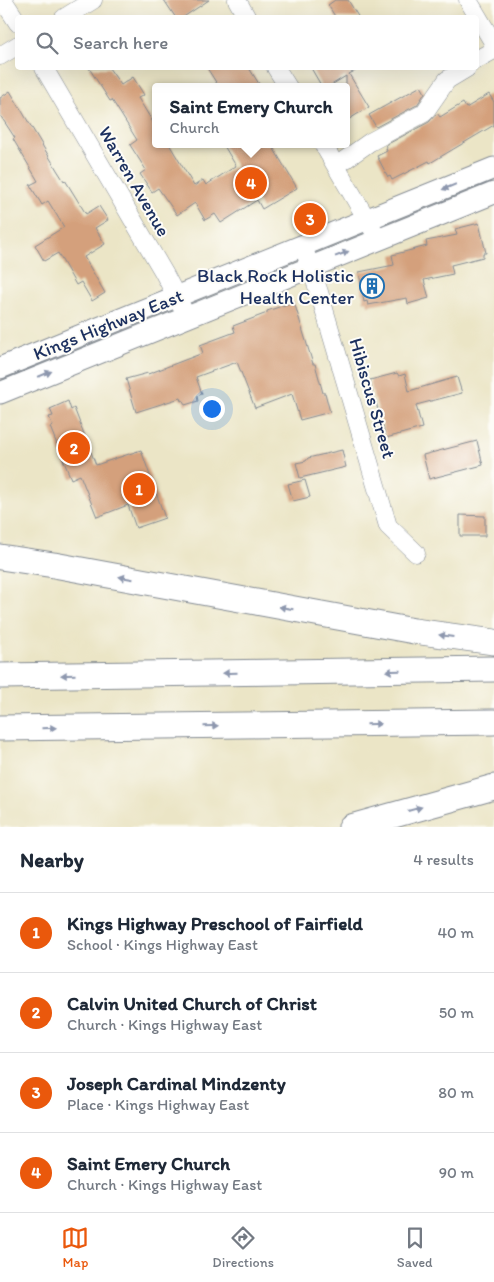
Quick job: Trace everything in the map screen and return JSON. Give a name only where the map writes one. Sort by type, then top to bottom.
[{"type":"highway","points":[[0,557],[414,632],[494,642]]},
{"type":"highway","points":[[0,676],[494,669]]},
{"type":"highway","points":[[0,728],[494,722]]},
{"type":"highway","points":[[351,827],[494,787]]},
{"type":"main road","name":"Kings Highway East","points":[[0,368],[494,168]]},
{"type":"main road","name":"Kings Highway East","points":[[0,393],[494,193]]},
{"type":"street","points":[[3,0],[15,18]]},
{"type":"street","points":[[69,15],[93,0]]},
{"type":"street","points":[[237,0],[245,15]]},
{"type":"street","points":[[468,0],[477,15]]},
{"type":"street","points":[[479,19],[494,44]]},
{"type":"street","points":[[0,56],[15,47]]},
{"type":"street","points":[[479,58],[494,50]]},
{"type":"street","name":"Warren Avenue","points":[[45,70],[177,296],[187,317]]},
{"type":"street","points":[[277,70],[285,83]]},
{"type":"street","points":[[336,166],[370,142],[424,113],[447,80],[464,70]]},
{"type":"street","points":[[325,148],[379,240]]},
{"type":"street","name":"Hibiscus Street","points":[[304,246],[388,526],[416,553]]},
{"type":"building","points":[[164,0],[209,0],[186,15],[174,15]]},
{"type":"building","points":[[335,0],[348,0],[357,15],[334,15],[328,5]]},
{"type":"building","points":[[90,70],[110,70],[121,85],[133,77],[144,95],[138,98],[152,121],[152,148],[171,148],[194,186],[203,180],[206,185],[236,166],[225,148],[273,148],[297,188],[262,209],[257,200],[221,223],[215,214],[205,220],[195,203],[177,215],[158,188],[152,192],[140,174],[146,170],[130,145],[137,140],[112,100],[110,101]]},
{"type":"building","points":[[208,70],[250,70],[258,83],[216,83]]},
{"type":"building","points":[[312,70],[357,70],[349,74],[369,107],[350,119],[350,83],[346,83],[346,76],[335,83],[320,83]]},
{"type":"building","points":[[421,86],[425,93],[417,105],[376,127],[369,115]]},
{"type":"building","points":[[10,91],[57,170],[86,214],[99,206],[108,220],[95,228],[105,244],[84,257],[105,293],[92,301],[81,282],[76,285],[58,253],[44,261],[35,245],[64,227],[48,201],[42,205],[30,185],[38,181],[13,139],[15,138],[0,115],[0,98]]},
{"type":"building","points":[[489,94],[494,102],[494,125],[430,163],[429,161],[392,180],[390,176],[388,177],[377,156],[387,151],[386,145],[429,122],[437,113],[440,117],[463,103],[466,108]]},
{"type":"building","points":[[479,223],[486,253],[483,253],[483,257],[451,265],[453,274],[424,280],[429,298],[408,304],[407,298],[368,305],[367,301],[364,302],[359,272],[394,265],[392,255],[427,246],[426,241],[457,235],[455,229]]},
{"type":"building","points":[[294,302],[330,412],[300,420],[292,394],[255,408],[237,362],[196,377],[202,394],[197,396],[198,401],[185,405],[180,398],[136,412],[126,379],[148,374],[203,353],[200,345],[235,332],[233,326],[267,313],[267,311]]},
{"type":"building","points":[[397,373],[399,376],[405,374],[409,391],[457,377],[462,393],[416,405],[422,428],[386,438],[370,380]]},
{"type":"building","points":[[68,401],[71,410],[74,408],[96,465],[141,450],[165,518],[136,528],[128,505],[97,517],[80,475],[71,479],[50,427],[53,426],[49,417],[53,416],[50,409]]},
{"type":"building","points":[[477,441],[483,465],[429,479],[423,455]]},
{"type":"building","points":[[342,450],[346,467],[300,478],[296,463],[306,461],[308,458]]},
{"type":"building","points":[[305,480],[310,497],[293,501],[288,484]]},
{"type":"building","points":[[460,515],[485,516],[485,536],[460,536]]},
{"type":"place","name":"Saint Emery Church","points":[[251,183]]},
{"type":"place","name":"Joseph Cardinal Mindzenty","points":[[310,219]]},
{"type":"place","name":"Black Rock Holistic Health Center","points":[[372,286]]},
{"type":"place","name":"Calvin United Church of Christ","points":[[74,448]]},
{"type":"place","name":"Kings Highway Preschool of Fairfield","points":[[139,489]]}]
